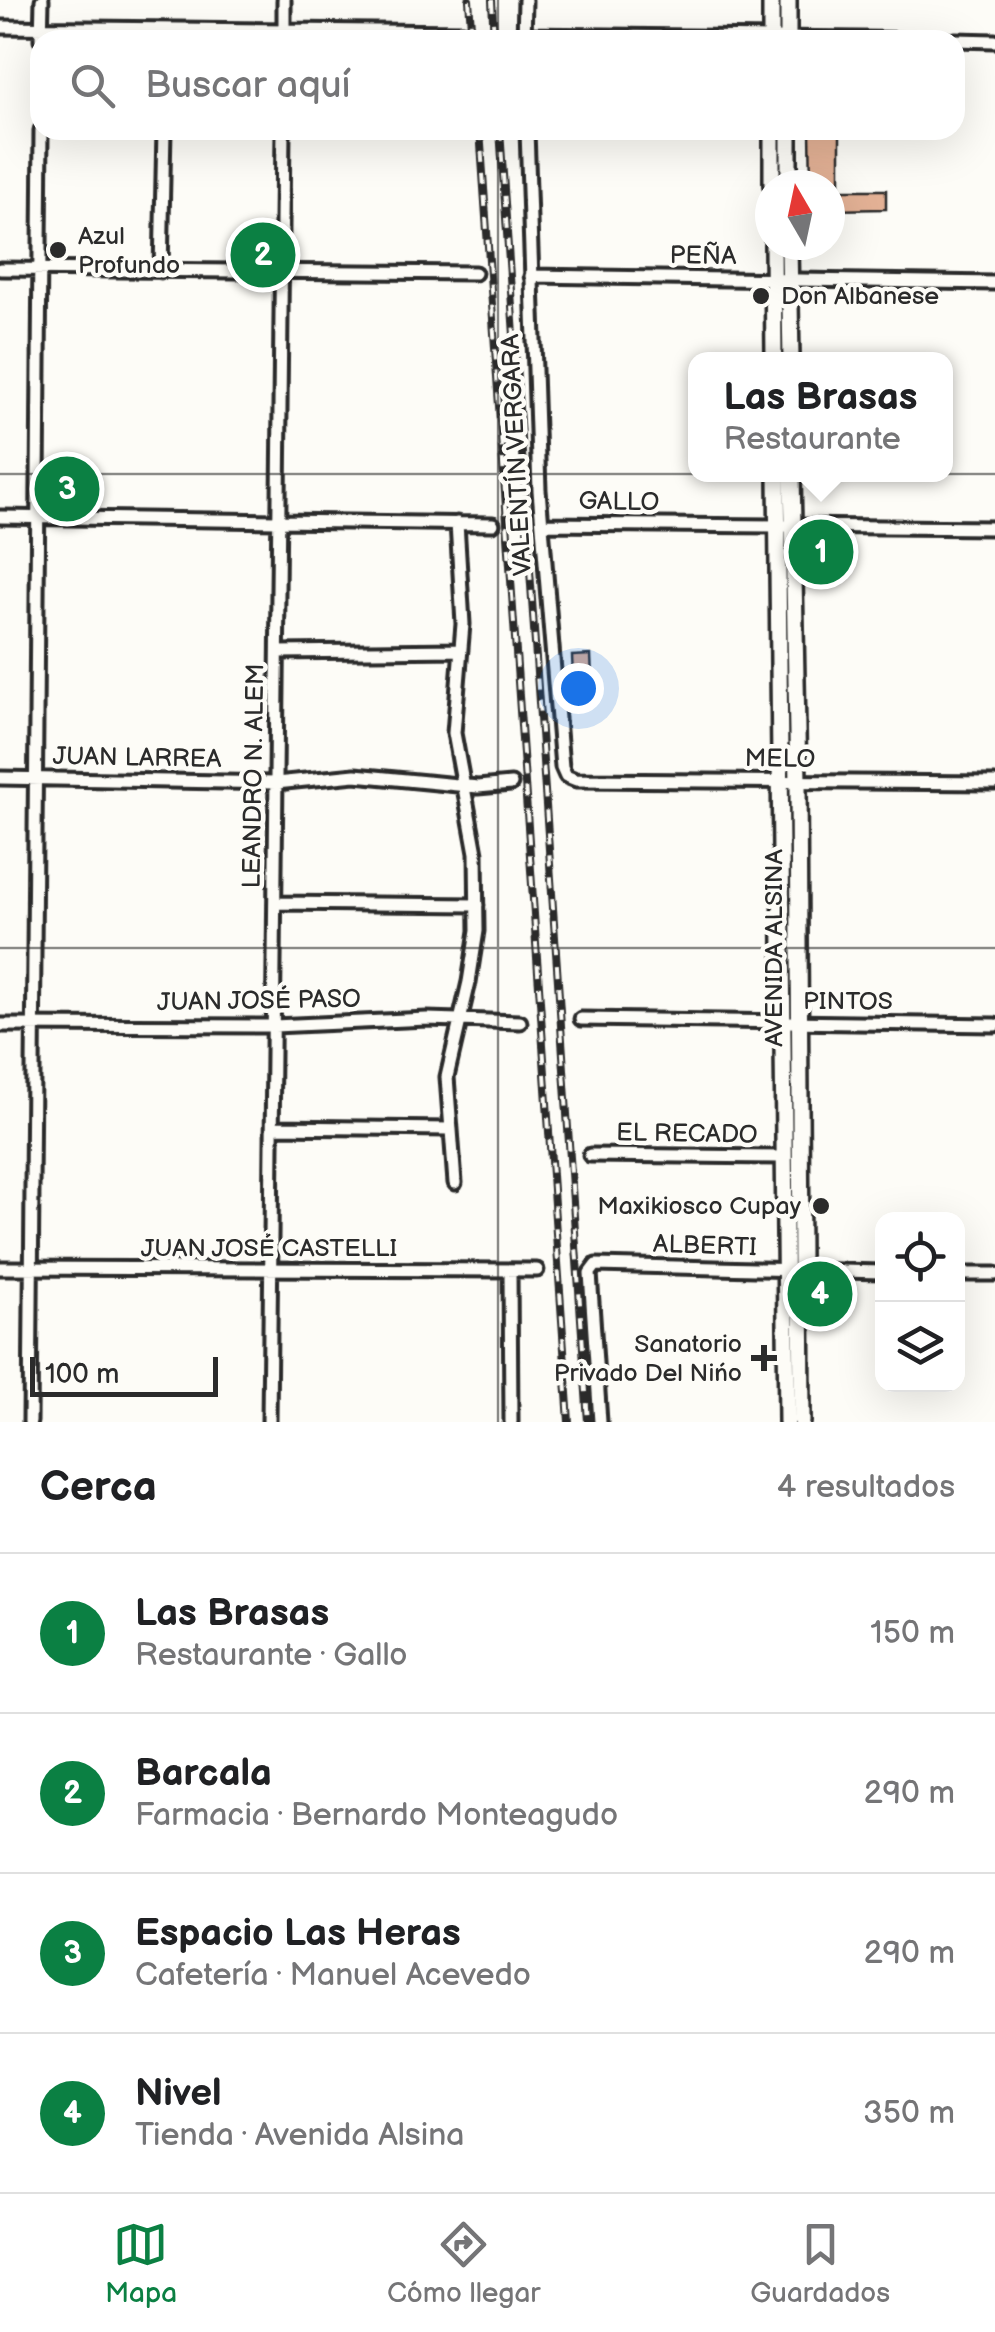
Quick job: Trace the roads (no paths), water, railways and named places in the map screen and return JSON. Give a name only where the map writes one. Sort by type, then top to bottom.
[{"type":"main road","points":[[771,0],[771,30]]},
{"type":"main road","points":[[788,0],[788,30]]},
{"type":"main road","points":[[772,140],[772,170]]},
{"type":"main road","points":[[788,140],[789,170]]},
{"type":"main road","points":[[777,260],[789,352]]},
{"type":"main road","points":[[775,352],[785,260]]},
{"type":"main road","name":"AVENIDA ALSINA","points":[[777,482],[785,526],[790,781],[794,1271],[788,1422]]},
{"type":"main road","name":"AVENIDA ALSINA","points":[[785,526],[791,482]]},
{"type":"main road","name":"AVENIDA ALSINA","points":[[791,1023],[784,1157],[802,1422]]},
{"type":"street","points":[[41,30],[42,0]]},
{"type":"street","points":[[284,0],[284,30]]},
{"type":"street","points":[[524,0],[524,30]]},
{"type":"street","points":[[0,26],[30,32]]},
{"type":"street","points":[[965,40],[995,41]]},
{"type":"street","points":[[30,1422],[41,140]]},
{"type":"street","points":[[161,271],[164,140]]},
{"type":"street","name":"LEANDRO N. ALEM","points":[[269,1422],[283,140]]},
{"type":"street","name":"VALENTÍN VERGARA","points":[[526,140],[542,524],[562,767],[566,776]]},
{"type":"street","points":[[0,269],[476,273]]},
{"type":"street","name":"PEÑA","points":[[531,276],[995,283]]},
{"type":"street","points":[[0,517],[493,524]]},
{"type":"street","points":[[455,1183],[448,1077],[474,960],[477,905],[476,852],[454,733],[461,650],[456,524]]},
{"type":"street","name":"GALLO","points":[[542,524],[995,528]]},
{"type":"street","points":[[278,652],[461,650]]},
{"type":"street","name":"JUAN LARREA","points":[[0,778],[276,783],[355,775],[463,785],[511,784]]},
{"type":"street","name":"MELO","points":[[566,776],[576,780],[995,783]]},
{"type":"street","points":[[275,904],[477,905]]},
{"type":"street","name":"JUAN JOSÉ PASO","points":[[0,1025],[274,1026],[460,1019],[520,1022]]},
{"type":"street","name":"PINTOS","points":[[581,1020],[995,1025]]},
{"type":"street","points":[[273,1126],[451,1130]]},
{"type":"street","name":"EL RECADO","points":[[590,1155],[784,1157]]},
{"type":"street","name":"ALBERTI","points":[[600,1422],[590,1273],[596,1266],[875,1272]]},
{"type":"street","name":"JUAN JOSÉ CASTELLI","points":[[0,1268],[537,1270]]},
{"type":"street","points":[[510,1271],[511,1422]]},
{"type":"street","points":[[965,1274],[995,1274]]},
{"type":"railway","points":[[469,0],[471,30]]},
{"type":"railway","points":[[492,0],[494,30]]},
{"type":"railway","points":[[481,140],[569,1422]]},
{"type":"railway","points":[[501,140],[588,1422]]},
{"type":"place","name":"Azul Profundo","points":[[58,250]]},
{"type":"place","name":"Barcala","points":[[263,255]]},
{"type":"place","name":"Don Albanese","points":[[761,296]]},
{"type":"place","name":"Espacio Las Heras","points":[[67,489]]},
{"type":"place","name":"Las Brasas","points":[[821,552]]},
{"type":"place","name":"Maxikiosco Cupay","points":[[821,1206]]},
{"type":"place","name":"Nivel","points":[[820,1294]]},
{"type":"place","name":"Sanatorio Privado Del Nińo","points":[[764,1358]]}]
